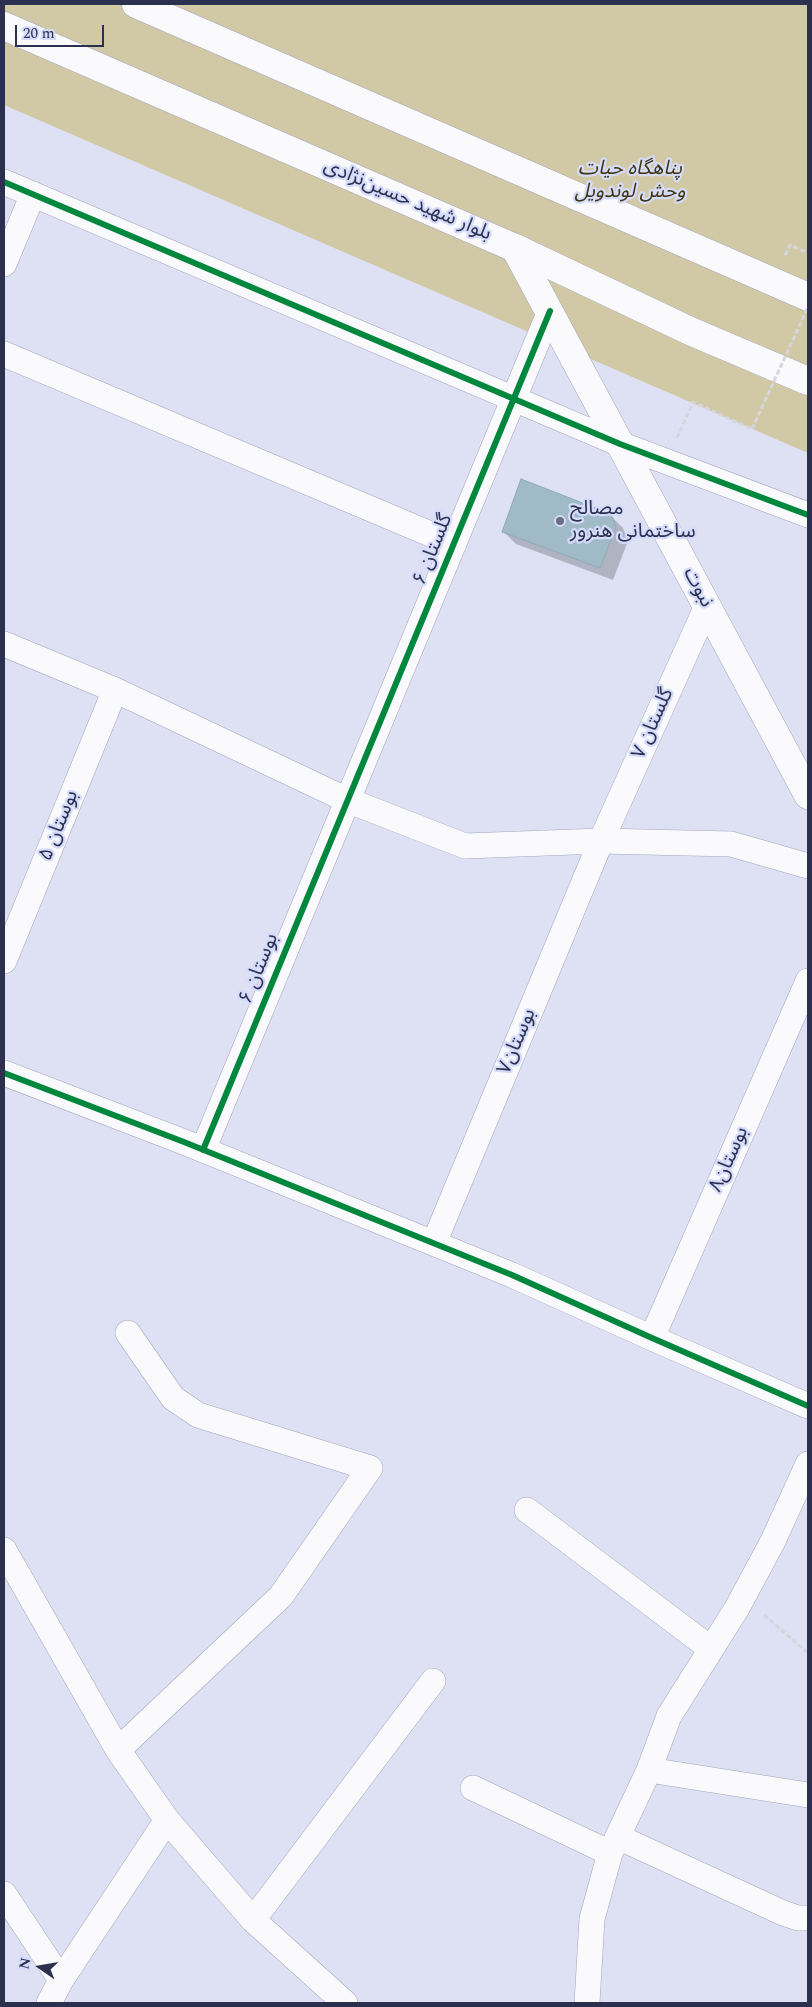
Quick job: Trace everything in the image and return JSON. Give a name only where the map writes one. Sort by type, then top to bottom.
[{"type":"main road","points":[[136,4],[808,297]]},
{"type":"main road","name":"بلوار شهید حسین‌نژادی","points":[[4,26],[515,248],[690,330],[808,381]]},
{"type":"main road","name":"نبوت","points":[[515,248],[808,795]]},
{"type":"street","points":[[4,182],[620,444],[808,515]]},
{"type":"street","points":[[4,264],[33,194]]},
{"type":"street","name":"گلستان ۶","points":[[347,800],[550,311]]},
{"type":"street","points":[[4,354],[454,544]]},
{"type":"street","name":"گلستان ۷","points":[[602,841],[707,606]]},
{"type":"street","points":[[4,644],[115,690],[347,800],[464,846],[602,841],[731,844],[808,866]]},
{"type":"street","name":"بوستان ۵","points":[[4,961],[115,690]]},
{"type":"street","name":"بوستان ۶","points":[[203,1150],[347,800]]},
{"type":"street","name":"بوستان۷","points":[[434,1244],[602,841]]},
{"type":"street","name":"بوستان۸","points":[[652,1338],[808,982]]},
{"type":"street","points":[[4,1073],[203,1150],[512,1275],[808,1406]]},
{"type":"street","points":[[118,1750],[281,1596],[370,1468],[198,1414],[173,1398],[128,1333]]},
{"type":"street","points":[[587,2003],[592,1919],[614,1845],[649,1770],[669,1716],[743,1597],[774,1541],[808,1464]]},
{"type":"street","points":[[527,1510],[711,1649]]},
{"type":"street","points":[[4,1550],[118,1750],[167,1820],[254,1920],[345,2003]]},
{"type":"street","points":[[254,1920],[433,1681]]},
{"type":"street","points":[[649,1770],[808,1795]]},
{"type":"street","points":[[473,1788],[783,1914],[808,1918]]},
{"type":"street","points":[[49,2003],[60,1980],[167,1820]]},
{"type":"street","points":[[4,1894],[60,1980]]},
{"type":"path","points":[[790,244],[808,253]]},
{"type":"path","points":[[666,461],[693,402],[752,429],[808,307]]},
{"type":"path","points":[[743,1597],[808,1653]]},
{"type":"green space","name":"پناهگاه حیات وحش لوندویل","points":[[4,4],[808,4],[808,453],[4,105]]},
{"type":"building","name":"مصالح ساختمانی هنرور","points":[[521,479],[611,514],[616,527],[600,568],[502,532]]},
{"type":"cycle path","points":[[4,182],[620,444],[808,515]]},
{"type":"cycle path","points":[[203,1150],[550,311]]},
{"type":"cycle path","points":[[4,1073],[184,1142],[512,1275],[808,1406]]},
{"type":"place","name":"مصالح ساختمانی هنرور","points":[[560,521]]}]
